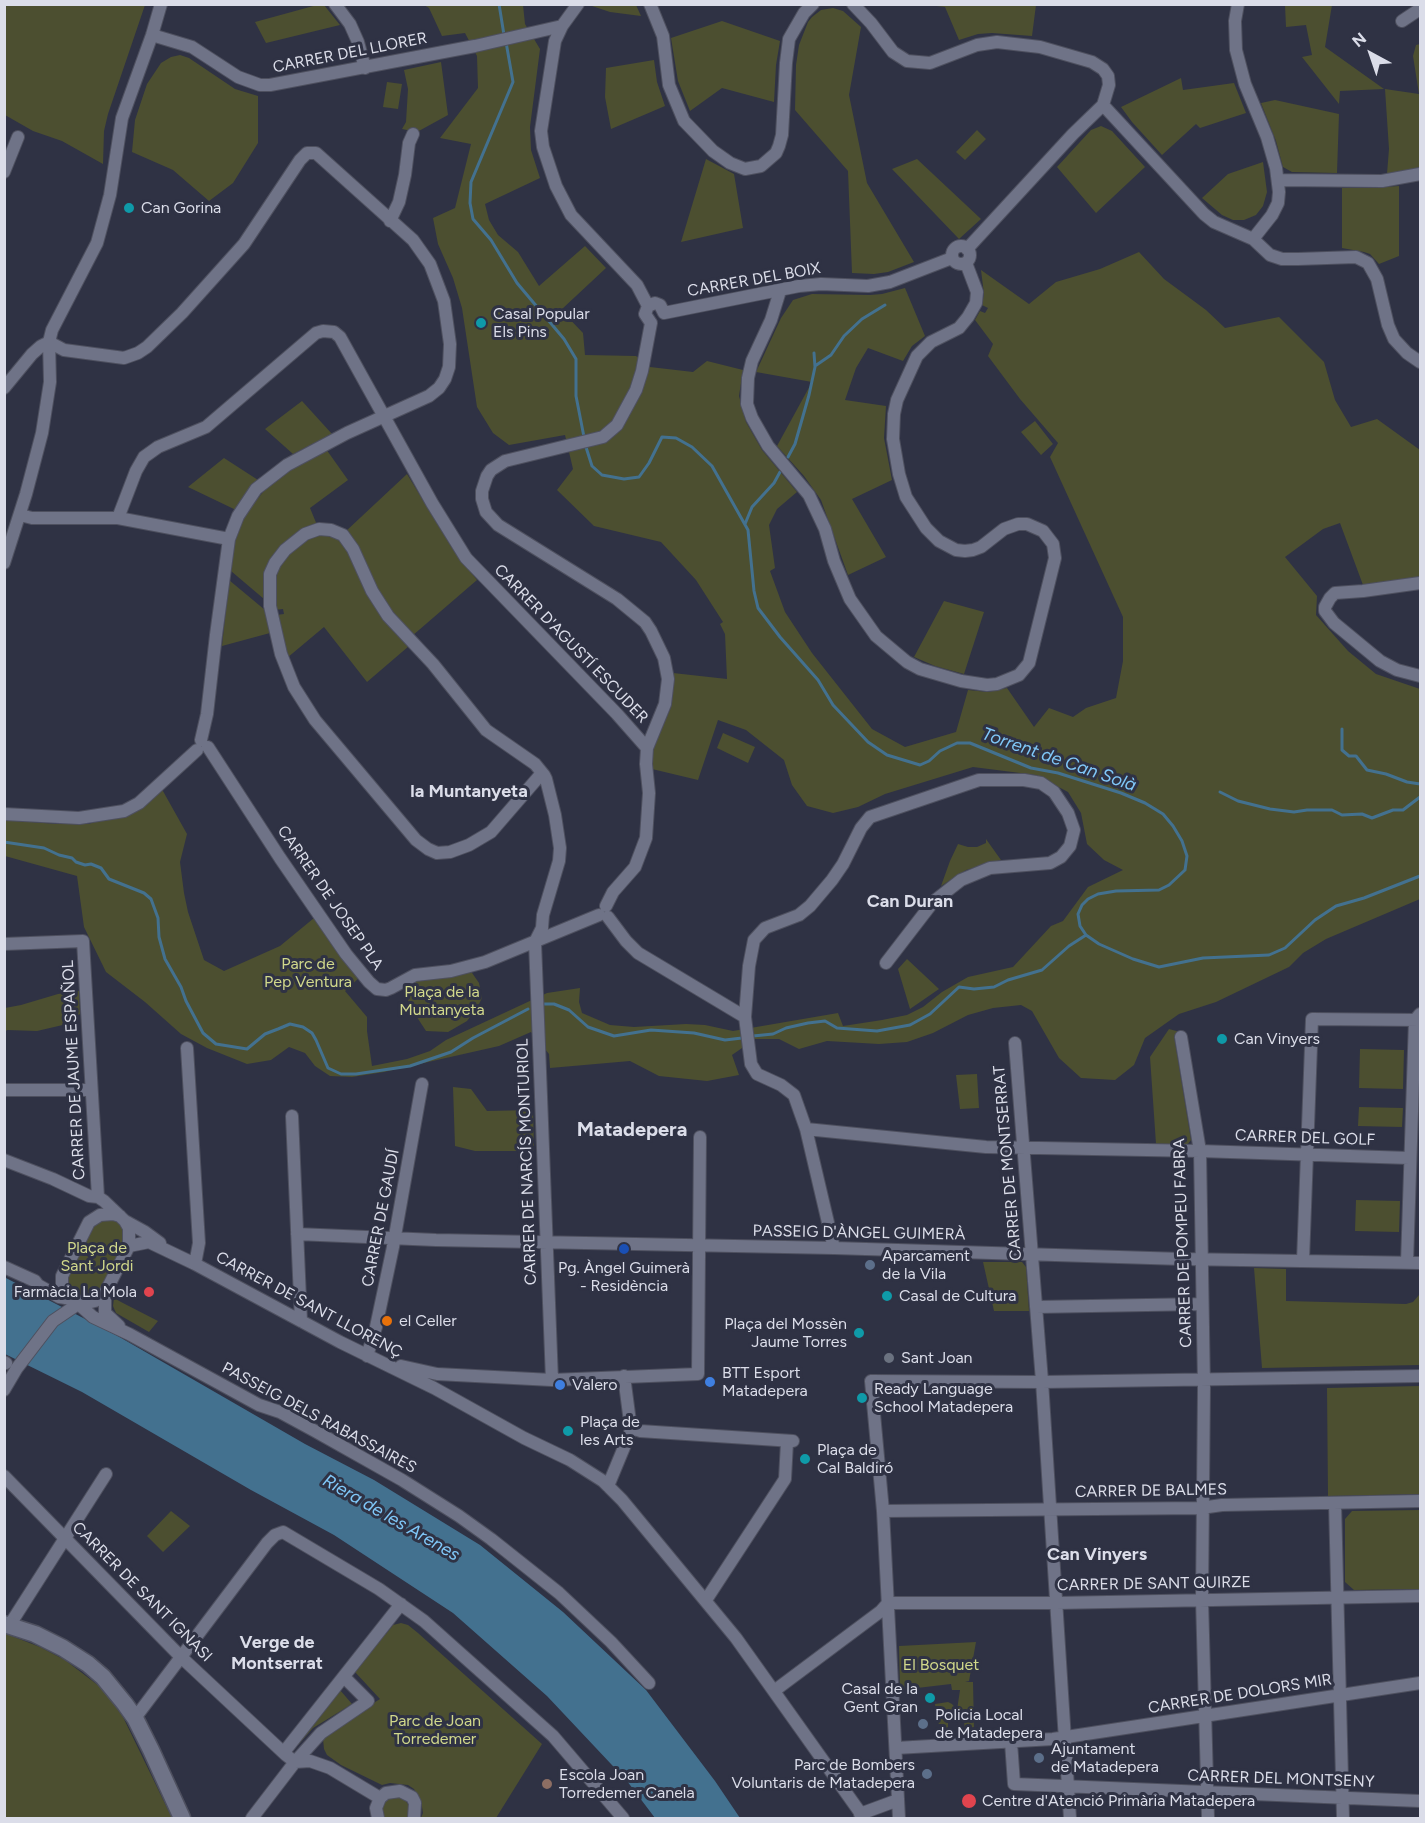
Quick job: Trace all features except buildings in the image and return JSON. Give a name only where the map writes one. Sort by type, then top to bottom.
[{"type":"street","points":[[4,563],[20,516],[45,415],[50,382],[49,342],[58,316],[97,243],[110,195],[122,118],[153,35],[161,4]]},
{"type":"street","points":[[334,4],[350,24],[365,68]]},
{"type":"street","points":[[578,4],[555,40],[541,131],[548,166],[571,214],[637,285],[648,306]]},
{"type":"street","points":[[650,4],[663,36],[669,85],[684,121],[712,151],[730,163],[745,169],[754,169],[776,153],[779,146],[789,39],[804,13],[813,4]]},
{"type":"street","points":[[853,4],[893,52],[907,61],[930,63],[977,45],[997,42],[1040,47],[1092,62],[1108,76],[1109,86],[1103,105],[1073,134],[968,249]]},
{"type":"street","points":[[1238,4],[1235,21],[1236,50],[1245,84],[1267,137],[1278,180],[1278,203],[1272,215],[1253,238]]},
{"type":"street","points":[[1402,21],[1420,9]]},
{"type":"street","name":"CARRER DEL LLORER","points":[[153,35],[192,47],[238,77],[260,85],[365,68],[562,26]]},
{"type":"street","points":[[1103,105],[1204,214],[1222,227],[1253,238],[1270,255],[1282,259],[1349,256],[1364,259],[1372,268],[1377,279],[1388,325],[1394,339],[1407,353],[1420,362]]},
{"type":"street","points":[[390,221],[399,202],[409,143],[413,134]]},
{"type":"street","points":[[4,172],[18,137]]},
{"type":"street","points":[[4,814],[79,818],[124,812],[135,807],[202,746],[229,539],[243,506],[263,483],[303,454],[429,396],[445,380],[449,367],[450,344],[444,301],[437,278],[423,253],[413,240],[316,153],[307,153],[300,160],[244,244],[182,313],[147,347],[131,356],[118,357],[64,350],[49,342]]},
{"type":"street","points":[[1278,180],[1382,181],[1420,174]]},
{"type":"street","points":[[962,246],[968,249],[970,256],[966,263],[960,264],[952,258],[952,252],[957,247],[962,246]]},
{"type":"street","name":"CARRER DEL BOIX","points":[[664,313],[821,284],[868,286],[890,282],[952,258]]},
{"type":"street","points":[[780,291],[771,320],[752,362],[748,378],[747,404],[768,446],[809,495],[825,529],[834,561],[850,599],[876,636],[907,662],[920,669],[961,681],[987,685],[997,684],[1018,675],[1029,663],[1055,558],[1053,544],[1043,531],[1027,524],[1018,524],[1004,529],[981,547],[973,550],[956,550],[939,541],[926,528],[906,496],[899,474],[893,439],[897,400],[917,356],[931,342],[959,328],[976,303],[977,292],[966,263]]},
{"type":"street","points":[[647,748],[664,704],[668,679],[664,658],[651,631],[645,622],[617,599],[498,525],[483,506],[482,491],[491,470],[513,458],[593,440],[610,432],[623,417],[642,371],[651,323],[645,314],[648,306],[655,303],[660,305],[664,313],[661,320],[651,323]]},
{"type":"street","name":"CARRER D'AGUSTÍ ESCUDER","points":[[118,518],[136,471],[144,457],[158,447],[206,427],[310,338],[323,331],[334,332],[340,337],[382,417],[466,558],[647,748],[649,793],[646,838],[635,867],[613,892],[604,912]]},
{"type":"street","points":[[4,388],[32,354],[49,342]]},
{"type":"street","points":[[20,516],[32,519],[118,518],[229,539]]},
{"type":"street","points":[[319,529],[331,530],[343,535],[353,549],[372,591],[388,616],[433,664],[486,730],[535,764],[542,773],[491,832],[469,845],[450,852],[437,853],[416,840],[315,720],[294,687],[281,654],[270,606],[270,574],[285,550],[305,534],[319,529]]},
{"type":"street","points":[[1420,583],[1335,593],[1325,607],[1325,611],[1334,623],[1380,661],[1397,670],[1420,676]]},
{"type":"street","name":"CARRER DE JOSEP PLA","points":[[202,746],[346,954],[377,989],[386,990],[415,975],[451,971],[476,965],[604,912]]},
{"type":"street","name":"CARRER DE NARCÍS MONTURIOL","points":[[542,773],[549,790],[560,848],[559,861],[543,915],[542,928],[535,942],[552,1380]]},
{"type":"street","points":[[834,1248],[806,1129],[794,1095],[781,1085],[757,1074],[751,1064],[745,1017],[749,966],[754,940],[765,928],[799,915],[810,906],[843,864],[861,828],[870,817],[979,780],[1024,780],[1041,783],[1054,792],[1068,813],[1074,830],[1070,846],[1061,857],[1050,863],[990,868],[961,880],[933,902],[886,963]]},
{"type":"street","points":[[604,912],[638,953],[745,1017]]},
{"type":"street","name":"CARRER DE JAUME ESPAÑOL","points":[[4,944],[82,941],[93,1197],[89,1222]]},
{"type":"street","points":[[1303,1261],[1312,1019],[1419,1018],[1409,1158],[1407,1263]]},
{"type":"street","name":"CARRER DE POMPEU FABRA","points":[[1181,1037],[1200,1150],[1203,1379],[1202,1599],[1208,1818]]},
{"type":"street","name":"CARRER DE MONTSERRAT","points":[[1015,1043],[1042,1382],[1070,1818]]},
{"type":"street","points":[[187,1048],[199,1243],[195,1264]]},
{"type":"street","name":"CARRER DE GAUDÍ","points":[[367,1356],[376,1327],[394,1238],[422,1084]]},
{"type":"street","points":[[4,1090],[90,1090]]},
{"type":"street","points":[[291,1116],[302,1321]]},
{"type":"street","name":"CARRER DEL GOLF","points":[[806,1129],[986,1147],[1200,1150],[1409,1158]]},
{"type":"street","points":[[379,1362],[438,1374],[552,1380],[698,1374],[700,1137]]},
{"type":"street","name":"CARRER DE SANT LLORENÇ","points":[[4,1160],[93,1197],[170,1252]]},
{"type":"street","points":[[4,1267],[35,1281],[38,1285],[60,1294],[75,1302],[95,1301],[105,1293],[129,1246],[130,1231],[122,1219],[113,1214],[100,1215],[89,1222],[62,1276],[60,1294],[53,1321]]},
{"type":"street","name":"PASSEIG D'ÀNGEL GUIMERÀ","points":[[297,1234],[1420,1263]]},
{"type":"street","name":"CARRER DE SANT LLORENÇ","points":[[129,1246],[148,1242],[195,1264],[590,1471],[608,1486],[736,1638],[862,1816]]},
{"type":"street","points":[[35,1281],[52,1281],[66,1266]]},
{"type":"street","name":"PASSEIG DELS RABASSAIRES","points":[[105,1293],[105,1313],[129,1334]]},
{"type":"street","points":[[4,1390],[9,1364],[75,1302]]},
{"type":"street","name":"PASSEIG DELS RABASSAIRES","points":[[75,1302],[93,1317],[129,1334],[259,1405],[280,1412],[315,1431],[402,1480],[459,1516],[558,1593],[611,1642],[650,1683]]},
{"type":"street","points":[[1036,1307],[1202,1304]]},
{"type":"street","points":[[435,1389],[443,1388],[446,1384],[444,1377],[438,1374]]},
{"type":"street","points":[[608,1486],[632,1428],[624,1376]]},
{"type":"street","points":[[899,1818],[883,1511],[871,1381],[1042,1382],[1420,1376]]},
{"type":"street","points":[[632,1428],[640,1431],[790,1441],[785,1479],[706,1600]]},
{"type":"street","points":[[106,1474],[7,1625],[35,1634],[63,1648],[103,1677],[135,1719],[182,1818]]},
{"type":"street","name":"CARRER DE SANT IGNASI","points":[[4,1476],[181,1657],[295,1762]]},
{"type":"street","name":"CARRER DE BALMES","points":[[883,1511],[1202,1508],[1420,1501]]},
{"type":"street","points":[[1335,1503],[1343,1818]]},
{"type":"street","points":[[135,1719],[267,1543],[275,1535],[283,1532],[342,1566],[424,1621],[553,1736],[623,1818]]},
{"type":"street","name":"CARRER DE SANT QUIRZE","points":[[888,1603],[1056,1603],[1420,1596]]},
{"type":"street","points":[[774,1691],[888,1603]]},
{"type":"street","points":[[284,1752],[401,1604]]},
{"type":"street","points":[[252,1818],[295,1762],[321,1733],[368,1701],[344,1677]]},
{"type":"street","name":"CARRER DE DOLORS MIR","points":[[896,1748],[1064,1738],[1420,1683]]},
{"type":"street","name":"CARRER DEL MONTSENY","points":[[1011,1742],[1014,1784],[1420,1801]]},
{"type":"street","points":[[295,1762],[310,1761],[330,1768],[380,1798]]},
{"type":"street","points":[[378,1818],[376,1808],[380,1798],[393,1791],[405,1792],[415,1803],[414,1818]]},
{"type":"street","points":[[862,1816],[898,1800]]},
{"type":"green space","points":[[4,5],[145,5],[108,114],[104,131],[103,164],[62,141],[33,131],[5,115]]},
{"type":"green space","points":[[317,5],[324,5],[340,25],[266,43],[255,22]]},
{"type":"green space","name":"Parc de Pep Ventura","points":[[424,5],[523,5],[525,24],[540,49],[530,127],[531,150],[540,178],[485,204],[489,220],[498,235],[518,252],[539,286],[585,246],[606,268],[561,310],[583,333],[585,355],[636,356],[650,367],[693,372],[707,361],[743,370],[739,396],[746,422],[762,450],[797,492],[777,509],[769,525],[775,568],[770,571],[785,612],[812,653],[872,729],[905,747],[956,732],[968,690],[988,692],[1007,688],[1034,727],[1049,708],[1073,717],[1086,708],[1116,698],[1123,661],[1123,617],[1050,457],[1058,443],[1020,399],[988,356],[993,344],[975,320],[980,311],[985,313],[988,308],[982,305],[984,294],[981,270],[1029,304],[1056,282],[1100,269],[1139,252],[1164,279],[1206,310],[1225,328],[1279,317],[1324,362],[1335,400],[1351,427],[1377,419],[1420,450],[1420,577],[1363,585],[1340,523],[1323,529],[1285,557],[1317,596],[1316,615],[1348,651],[1376,674],[1420,689],[1420,899],[1326,939],[1303,953],[1289,967],[1216,1002],[1179,1014],[1145,1038],[1134,1065],[1115,1080],[1081,1078],[1059,1058],[1032,1011],[1021,1005],[993,1008],[968,1015],[933,1033],[907,1042],[879,1044],[827,1041],[799,1049],[779,1039],[755,1039],[732,1055],[739,1075],[707,1081],[659,1076],[630,1061],[550,1068],[549,1054],[531,1032],[499,1046],[384,1072],[352,1077],[330,1076],[315,1066],[305,1053],[289,1047],[271,1060],[247,1064],[207,1048],[181,1034],[106,972],[84,927],[77,876],[5,856],[4,820],[89,824],[121,811],[159,784],[187,834],[180,862],[184,893],[204,960],[224,971],[280,946],[314,918],[360,977],[345,991],[367,1017],[372,1066],[407,1059],[430,1051],[446,1040],[547,993],[580,988],[579,1002],[582,1013],[610,1025],[634,1027],[686,1024],[705,1025],[733,1031],[838,1013],[843,1026],[907,1015],[968,977],[1013,967],[1051,926],[1063,921],[1088,887],[1123,870],[1104,860],[1087,844],[1081,813],[1068,792],[1036,775],[973,767],[885,794],[858,807],[833,813],[807,806],[792,785],[784,760],[746,730],[718,720],[698,780],[652,769],[653,750],[671,707],[673,673],[727,679],[725,634],[720,624],[723,622],[696,580],[661,542],[594,526],[557,490],[573,469],[565,435],[509,445],[493,433],[477,407],[462,308],[453,278],[438,244],[433,218],[455,208],[471,144],[440,138],[478,88],[477,56],[465,33],[442,36],[429,8]]},
{"type":"green space","points":[[589,5],[636,5],[641,16],[610,12]]},
{"type":"green space","points":[[928,5],[1036,5],[1032,36],[992,33],[978,34],[959,40],[945,7]]},
{"type":"green space","points":[[1285,5],[1332,5],[1325,47],[1384,89],[1340,91],[1339,104],[1302,57],[1312,55],[1306,25],[1286,27]]},
{"type":"green space","points":[[833,8],[843,11],[861,27],[849,95],[867,183],[914,262],[888,272],[852,273],[848,171],[795,110],[799,45],[812,17],[821,10]]},
{"type":"green space","points":[[722,21],[780,41],[774,102],[722,88],[690,111],[678,81],[671,38]]},
{"type":"green space","points":[[1420,44],[1420,168],[1387,174],[1389,149],[1385,89],[1419,94],[1413,56],[1416,45]]},
{"type":"green space","points":[[180,55],[189,58],[235,89],[258,96],[258,143],[233,183],[209,201],[173,170],[132,152],[135,120],[147,84],[161,63]]},
{"type":"green space","points":[[654,60],[657,82],[665,106],[611,129],[605,97],[606,68]]},
{"type":"green space","points":[[441,62],[448,115],[417,132],[402,129],[406,122],[408,89],[404,70]]},
{"type":"green space","points":[[1181,78],[1183,90],[1234,83],[1246,113],[1200,128],[1196,124],[1162,155],[1121,107]]},
{"type":"green space","points":[[387,82],[402,84],[398,109],[383,107]]},
{"type":"green space","points":[[1275,100],[1339,114],[1337,173],[1292,172],[1283,167],[1276,141],[1261,103]]},
{"type":"green space","points":[[1101,126],[1112,131],[1145,167],[1096,213],[1057,167],[1091,130]]},
{"type":"green space","points":[[977,130],[986,139],[965,160],[956,152]]},
{"type":"green space","points":[[706,159],[734,174],[743,228],[681,242]]},
{"type":"green space","points":[[917,159],[981,219],[959,239],[892,169]]},
{"type":"green space","points":[[1263,162],[1267,192],[1263,206],[1256,215],[1244,220],[1233,220],[1222,215],[1202,198],[1228,174]]},
{"type":"green space","points":[[1399,186],[1399,256],[1379,264],[1370,254],[1342,248],[1342,188]]},
{"type":"green space","points":[[905,288],[925,336],[912,346],[903,361],[868,348],[856,368],[845,400],[886,406],[884,438],[892,480],[852,499],[886,557],[848,575],[821,500],[804,476],[777,446],[812,382],[756,372],[781,318],[793,300],[812,294],[870,295]]},
{"type":"green space","points":[[302,401],[332,434],[293,454],[265,429]]},
{"type":"green space","points":[[1035,421],[1053,444],[1041,455],[1021,432]]},
{"type":"green space","points":[[326,449],[348,480],[310,508],[317,525],[265,577],[264,599],[231,571],[234,542],[239,526],[267,487],[300,463]]},
{"type":"green space","points":[[224,458],[258,480],[236,510],[188,487]]},
{"type":"green space","points":[[407,474],[452,548],[477,580],[412,636],[385,605],[345,532]]},
{"type":"green space","points":[[321,534],[328,534],[343,542],[409,646],[367,682],[324,627],[287,658],[276,615],[284,614],[283,609],[275,610],[273,587],[280,565],[290,552],[302,542]]},
{"type":"green space","points":[[229,580],[265,610],[270,633],[222,646]]},
{"type":"green space","points":[[944,601],[984,612],[964,674],[914,657]]},
{"type":"green space","points":[[723,733],[755,747],[748,763],[717,748]]},
{"type":"green space","points":[[986,839],[1001,860],[966,870],[941,886],[958,844],[977,847],[986,843]]},
{"type":"green space","points":[[907,959],[939,989],[910,1009],[898,969]]},
{"type":"green space","name":"Plaça de la Muntanyeta","points":[[468,967],[479,983],[482,998],[477,1008],[467,1021],[448,1032],[426,1031],[411,1008],[401,982]]},
{"type":"green space","points":[[79,991],[80,1014],[67,1024],[37,1031],[7,1030],[5,1032],[5,1008]]},
{"type":"green space","points":[[1169,1029],[1180,1032],[1174,1036],[1191,1140],[1187,1145],[1156,1144],[1150,1057]]},
{"type":"green space","points":[[1360,1049],[1404,1050],[1403,1089],[1359,1088]]},
{"type":"green space","points":[[977,1074],[979,1108],[960,1109],[956,1075]]},
{"type":"green space","points":[[453,1087],[471,1089],[487,1111],[533,1110],[534,1151],[475,1151],[455,1146]]},
{"type":"green space","points":[[1359,1107],[1403,1108],[1402,1127],[1358,1126]]},
{"type":"green space","points":[[1356,1200],[1400,1201],[1399,1232],[1355,1231]]},
{"type":"green space","name":"Plaça de Sant Jordi","points":[[103,1218],[120,1224],[124,1228],[125,1239],[100,1291],[96,1296],[85,1299],[68,1289],[66,1278],[95,1223]]},
{"type":"green space","points":[[983,1262],[1022,1262],[1026,1267],[1029,1311],[994,1311]]},
{"type":"green space","points":[[1254,1268],[1286,1269],[1286,1301],[1406,1304],[1413,1302],[1419,1295],[1420,1273],[1420,1365],[1262,1368]]},
{"type":"green space","points":[[114,1298],[158,1321],[149,1332],[116,1313],[113,1306]]},
{"type":"green space","points":[[1420,1386],[1420,1494],[1328,1496],[1327,1388]]},
{"type":"green space","points":[[1420,1510],[1420,1589],[1354,1590],[1345,1582],[1345,1519],[1352,1511]]},
{"type":"green space","points":[[171,1511],[190,1526],[163,1552],[147,1536]]},
{"type":"green space","name":"Parc de Joan Torredemer","points":[[401,1623],[408,1625],[418,1633],[542,1744],[496,1818],[421,1818],[423,1813],[421,1801],[414,1789],[408,1785],[390,1783],[382,1785],[341,1765],[327,1755],[324,1749],[323,1739],[328,1732],[380,1699],[355,1672],[383,1633],[386,1634],[393,1625]]},
{"type":"green space","points":[[4,1633],[65,1660],[103,1689],[123,1717],[172,1818],[5,1818]]},
{"type":"green space","name":"El Bosquet","points":[[976,1642],[969,1681],[965,1682],[973,1682],[974,1729],[967,1729],[965,1732],[964,1720],[948,1720],[948,1733],[940,1734],[939,1727],[943,1727],[943,1724],[937,1721],[935,1704],[948,1702],[957,1710],[960,1690],[952,1690],[951,1684],[900,1690],[899,1646]]},
{"type":"green space","points":[[340,1690],[352,1704],[313,1728],[292,1752]]},
{"type":"green space","points":[[399,1797],[405,1800],[410,1807],[408,1818],[384,1818],[382,1807],[384,1803],[388,1798]]},
{"type":"water","name":"Riera de les Arenes","points":[[4,1277],[116,1335],[305,1444],[374,1480],[480,1545],[563,1612],[646,1690],[740,1818],[655,1818],[627,1781],[547,1696],[453,1613],[334,1535],[251,1490],[82,1392],[5,1354]]},
{"type":"waterway","name":"Torrent de Can Solà","points":[[499,4],[504,35]]},
{"type":"waterway","name":"Torrent de Can Solà","points":[[506,42],[513,82],[471,182],[470,203],[473,219],[491,240],[517,283],[564,339],[576,359],[576,396],[584,437]]},
{"type":"waterway","points":[[815,366],[831,355],[844,336],[862,319],[885,305]]},
{"type":"waterway","points":[[788,457],[795,444],[809,395],[815,367],[814,353]]},
{"type":"waterway","name":"Torrent de Can Solà","points":[[585,444],[592,466],[602,475],[624,479],[639,477],[662,437],[676,438],[692,447],[712,466],[748,530],[754,591],[758,608],[818,680],[833,705],[868,742],[887,755],[920,765],[929,761],[940,751],[957,743],[970,743],[1031,768],[1058,773],[1121,793],[1163,814],[1182,841],[1187,856],[1185,870],[1169,885],[1159,890],[1116,891],[1098,894],[1088,899],[1078,914],[1080,926],[1086,935],[1099,944],[1133,959],[1159,967],[1203,958],[1269,955],[1285,948],[1315,920],[1336,906],[1364,898],[1420,876]]},
{"type":"waterway","points":[[745,524],[752,507],[774,483],[780,472]]},
{"type":"waterway","points":[[1342,729],[1342,750],[1349,756],[1356,756],[1367,770],[1420,784]]},
{"type":"waterway","points":[[1220,792],[1238,801],[1270,809],[1294,812],[1332,810],[1342,815],[1362,814],[1372,818],[1393,810],[1403,810],[1420,797]]},
{"type":"waterway","points":[[4,842],[44,848],[72,858],[76,862],[91,864],[101,868],[109,879],[144,893],[151,899],[158,918],[159,937],[165,959],[203,1033],[216,1044],[247,1049],[265,1034],[290,1024],[303,1027],[312,1033],[328,1068],[341,1074],[356,1074],[410,1066],[451,1052],[528,1009]]},
{"type":"waterway","points":[[753,1036],[773,1034],[786,1028],[825,1021],[837,1028],[877,1031],[910,1025],[930,1014],[959,987],[974,989],[994,987],[1008,980],[1042,970],[1069,946],[1086,935]]},
{"type":"waterway","points":[[542,1004],[554,1004],[569,1010],[588,1027],[614,1036],[651,1030],[694,1033],[725,1040],[742,1038]]},
{"type":"place","name":"Can Gorina","points":[[129,208]]},
{"type":"place","name":"Casal Popular Els Pins","points":[[481,323]]},
{"type":"place","name":"Can Vinyers","points":[[1222,1039]]},
{"type":"place","name":"Pg. Àngel Guimerà - Residència","points":[[624,1249]]},
{"type":"place","name":"Aparcament de la Vila","points":[[870,1265]]},
{"type":"place","name":"Farmàcia La Mola","points":[[149,1292]]},
{"type":"place","name":"Casal de Cultura","points":[[887,1296]]},
{"type":"place","name":"el Celler","points":[[387,1321]]},
{"type":"place","name":"Plaça del Mossèn Jaume Torres","points":[[859,1333]]},
{"type":"place","name":"Sant Joan","points":[[889,1358]]},
{"type":"place","name":"BTT Esport Matadepera","points":[[710,1382]]},
{"type":"place","name":"Valero","points":[[560,1385]]},
{"type":"place","name":"Ready Language School Matadepera","points":[[862,1398]]},
{"type":"place","name":"Plaça de les Arts","points":[[568,1431]]},
{"type":"place","name":"Plaça de Cal Baldiró","points":[[805,1459]]},
{"type":"place","name":"Casal de la Gent Gran","points":[[930,1698]]},
{"type":"place","name":"Policia Local de Matadepera","points":[[923,1724]]},
{"type":"place","name":"Ajuntament de Matadepera","points":[[1039,1758]]},
{"type":"place","name":"Parc de Bombers Voluntaris de Matadepera","points":[[927,1774]]},
{"type":"place","name":"Escola Joan Torredemer Canela","points":[[547,1784]]},
{"type":"place","name":"Centre d'Atenció Primària Matadepera","points":[[969,1801]]},
{"type":"district","name":"la Muntanyeta","points":[[469,792]]},
{"type":"district","name":"Can Duran","points":[[910,902]]},
{"type":"district","name":"Matadepera","points":[[632,1130]]},
{"type":"district","name":"Can Vinyers","points":[[1097,1555]]},
{"type":"district","name":"Verge de Montserrat","points":[[277,1653]]}]
